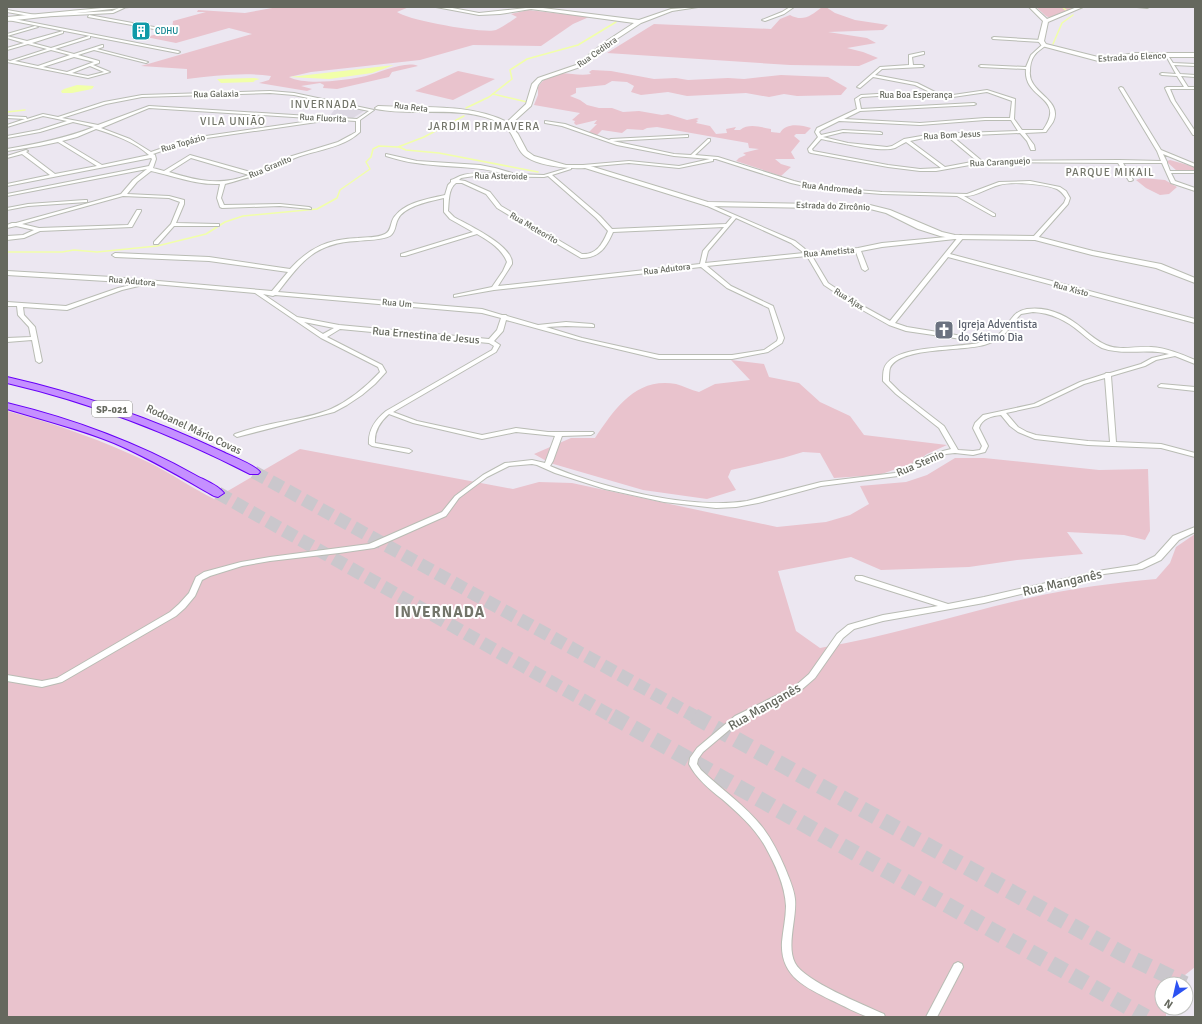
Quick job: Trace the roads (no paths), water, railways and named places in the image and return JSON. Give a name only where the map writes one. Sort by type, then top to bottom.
[{"type":"highway","name":"Rodoanel Mário Covas","points":[[7,380],[86,400],[121,412],[178,434],[213,450],[254,472]]},
{"type":"highway","name":"SP-021","points":[[7,406],[77,426],[109,438],[159,460],[218,493]]},
{"type":"street","points":[[7,11],[36,16],[116,11],[125,7]]},
{"type":"street","points":[[8,19],[125,7]]},
{"type":"street","points":[[438,7],[479,14],[500,13],[531,8],[639,22],[671,10],[696,7]]},
{"type":"street","points":[[764,20],[783,13],[792,7]]},
{"type":"street","points":[[1031,7],[1046,22]]},
{"type":"street","points":[[1046,22],[1081,7]]},
{"type":"street","points":[[1140,7],[1147,7]]},
{"type":"street","points":[[91,16],[96,13]]},
{"type":"street","points":[[78,14],[154,28]]},
{"type":"street","points":[[8,19],[178,52]]},
{"type":"street","name":"Rua Cedibra","points":[[507,125],[529,105],[535,84],[540,79],[578,66],[607,43],[639,22]]},
{"type":"street","points":[[981,66],[1028,68],[1033,55],[1042,43],[1046,22]]},
{"type":"street","points":[[7,36],[38,26]]},
{"type":"street","points":[[7,49],[64,31]]},
{"type":"street","points":[[7,36],[98,62],[67,73]]},
{"type":"street","points":[[9,61],[92,36]]},
{"type":"street","points":[[994,38],[1042,43]]},
{"type":"street","name":"Estrada do Elenco","points":[[1042,43],[1083,56],[1102,60],[1136,55],[1195,55]]},
{"type":"street","points":[[39,67],[102,46]]},
{"type":"street","points":[[93,49],[146,62]]},
{"type":"street","points":[[911,65],[910,56],[923,53]]},
{"type":"street","points":[[1166,55],[1186,87]]},
{"type":"street","points":[[9,61],[88,77],[104,74],[108,71],[90,65]]},
{"type":"street","points":[[1173,64],[1195,65]]},
{"type":"street","points":[[859,87],[874,76],[879,70],[885,67],[911,65],[922,66]]},
{"type":"street","name":"Rua Bom Jesus","points":[[819,135],[848,144],[887,148],[893,147],[906,140],[948,134],[1039,132],[1046,129],[1053,114],[1051,106],[1046,98],[1032,87],[1028,81],[1028,68]]},
{"type":"street","points":[[1162,74],[1195,76]]},
{"type":"street","points":[[874,76],[916,84],[940,95],[949,105]]},
{"type":"street","points":[[1121,88],[1159,151],[1174,182],[1195,190]]},
{"type":"street","points":[[1195,88],[1167,88],[1173,101],[1193,128],[1195,134]]},
{"type":"street","name":"Rua Galaxia","points":[[60,117],[105,103],[146,96],[214,95],[266,92],[294,94],[375,109]]},
{"type":"street","name":"Rua Boa Esperança","points":[[859,110],[857,99],[859,97],[894,94],[958,95],[974,92],[993,92],[1014,100],[1012,119]]},
{"type":"street","points":[[894,94],[904,107]]},
{"type":"street","points":[[880,133],[843,131],[819,135],[819,129],[859,110],[974,104]]},
{"type":"street","name":"Rua Fluorita","points":[[32,147],[98,128],[133,112],[154,107],[358,120]]},
{"type":"street","points":[[358,120],[375,109]]},
{"type":"street","name":"Rua Reta","points":[[375,109],[444,111],[484,116],[507,125]]},
{"type":"street","points":[[7,126],[42,115],[60,117],[122,136],[152,154],[154,159],[151,168],[135,181],[123,194]]},
{"type":"street","points":[[7,117],[29,118]]},
{"type":"street","points":[[299,117],[304,120],[301,124]]},
{"type":"street","name":"Rua Topázio","points":[[7,185],[102,166],[152,154],[192,139],[335,119]]},
{"type":"street","points":[[837,120],[920,124],[985,119],[1012,119],[1034,149]]},
{"type":"street","name":"Rua Granito","points":[[7,195],[151,168],[202,182],[222,182],[256,175],[298,156],[347,139],[358,132],[358,120]]},
{"type":"street","points":[[7,137],[40,131],[74,121]]},
{"type":"street","name":"Rua Andromeda","points":[[546,122],[563,125],[605,141],[660,153],[691,157],[716,158],[813,187],[882,193],[916,192],[958,195],[974,194],[998,184],[1008,182],[1034,182],[1058,188],[1064,192],[1068,198],[1066,203],[1035,238]]},
{"type":"street","points":[[507,125],[518,137],[526,155],[569,168]]},
{"type":"street","points":[[948,134],[981,162]]},
{"type":"street","name":"Rua Caranguejo","points":[[819,135],[810,148],[810,151],[814,153],[898,168],[920,170],[981,162],[1164,162]]},
{"type":"street","points":[[605,141],[686,136]]},
{"type":"street","points":[[58,140],[102,166]]},
{"type":"street","points":[[691,157],[708,140]]},
{"type":"street","points":[[906,140],[944,168]]},
{"type":"street","points":[[7,150],[32,147]]},
{"type":"street","points":[[7,157],[32,147]]},
{"type":"street","points":[[1159,151],[1195,166]]},
{"type":"street","points":[[22,152],[54,176]]},
{"type":"street","points":[[388,155],[402,160],[480,166],[515,176]]},
{"type":"street","points":[[166,172],[190,156],[256,175]]},
{"type":"street","points":[[585,166],[629,162],[679,167],[716,158]]},
{"type":"street","points":[[1119,161],[1131,180]]},
{"type":"street","name":"Rua Asteroide","points":[[452,182],[460,177],[469,176],[549,175],[569,168],[585,166]]},
{"type":"street","name":"Estrada do Zircônio","points":[[585,166],[707,204],[870,207],[893,213],[929,230],[958,237],[1035,238],[1085,252],[1158,266],[1195,281]]},
{"type":"street","points":[[1169,172],[1195,172]]},
{"type":"street","points":[[549,175],[598,217],[611,231],[727,226]]},
{"type":"street","points":[[222,182],[220,204],[222,206],[227,207],[262,204],[309,208]]},
{"type":"street","points":[[452,182],[447,196],[446,212],[452,218],[502,250],[510,262],[494,288]]},
{"type":"street","name":"Rua Meteorito","points":[[452,182],[463,182],[482,188],[499,207],[581,256],[592,255],[598,252],[604,245],[611,231]]},
{"type":"street","points":[[7,226],[123,194],[169,196],[182,201],[173,224],[156,243]]},
{"type":"street","points":[[958,195],[994,215]]},
{"type":"street","points":[[273,294],[307,254],[329,243],[388,235],[393,230],[395,221],[400,214],[420,203],[447,196]]},
{"type":"street","points":[[7,210],[28,206],[105,199]]},
{"type":"street","points":[[7,204],[19,203],[28,206]]},
{"type":"street","name":"Rua Ajax","points":[[707,204],[793,242],[808,254],[826,284],[890,324],[906,329],[969,340],[988,341]]},
{"type":"street","points":[[702,265],[706,251],[727,226],[734,215],[726,208],[726,204]]},
{"type":"street","points":[[14,224],[39,230],[130,226],[139,212]]},
{"type":"street","points":[[173,224],[217,225]]},
{"type":"street","points":[[7,238],[24,236],[39,230]]},
{"type":"street","points":[[403,255],[476,233]]},
{"type":"street","points":[[890,324],[947,255],[958,237]]},
{"type":"street","name":"Rua Ametista","points":[[702,265],[858,250],[882,245],[958,237]]},
{"type":"street","points":[[858,250],[865,269]]},
{"type":"street","points":[[115,255],[209,259],[292,271]]},
{"type":"street","name":"Rua Xisto","points":[[947,255],[1195,322]]},
{"type":"street","name":"Rua Adutora","points":[[456,296],[494,288],[702,265],[729,287],[771,308],[781,338],[780,342],[766,351],[745,355],[673,358],[648,355],[581,339]]},
{"type":"street","name":"Rua Adutora","points":[[7,273],[256,292]]},
{"type":"street","points":[[7,304],[67,308],[120,289],[148,283]]},
{"type":"street","points":[[237,435],[264,426],[332,411],[344,404],[383,372],[380,366],[323,337],[256,292]]},
{"type":"street","name":"Rua Um","points":[[256,292],[482,311],[581,339]]},
{"type":"street","points":[[20,304],[21,315],[32,327],[39,361]]},
{"type":"street","points":[[955,450],[942,427],[890,386],[886,381],[886,370],[896,359],[909,353],[932,348],[982,345],[1002,335],[1019,313],[1041,310],[1053,313],[1073,323],[1094,341],[1104,346],[1118,350],[1157,349],[1177,354],[1195,362]]},
{"type":"street","points":[[490,341],[500,331],[504,316]]},
{"type":"street","name":"Rua Ernestina de Jesus","points":[[295,318],[339,327],[490,341],[497,345],[494,351],[389,412],[380,419],[371,437],[372,444],[408,450]]},
{"type":"street","name":"Rua Um","points":[[536,326],[566,324],[592,326]]},
{"type":"street","points":[[323,337],[328,332],[339,327]]},
{"type":"street","points":[[7,340],[34,338]]},
{"type":"street","name":"Rua Stenio","points":[[7,678],[42,684],[53,682],[68,676],[173,614],[192,594],[199,579],[207,574],[241,564],[270,558],[339,551],[370,546],[444,514],[462,494],[485,476],[507,464],[532,462],[602,486],[659,498],[710,505],[736,505],[820,484],[896,475],[906,472],[931,456],[955,450],[971,454],[983,451],[984,446],[976,428],[977,424],[985,416],[1036,405],[1072,387],[1108,374],[1177,354]]},
{"type":"street","points":[[1108,374],[1113,443]]},
{"type":"street","points":[[1161,386],[1195,389]]},
{"type":"street","points":[[389,412],[415,422],[482,437],[492,437],[514,430],[549,436],[591,432]]},
{"type":"street","points":[[1002,412],[1012,425],[1027,435],[1074,442],[1161,446],[1195,455]]},
{"type":"street","points":[[546,467],[550,461],[559,434]]},
{"type":"street","name":"Rua Manganês","points":[[880,1017],[810,982],[792,967],[788,948],[790,899],[775,856],[759,828],[744,812],[698,772],[694,764],[694,758],[700,750],[738,718],[797,689],[812,676],[840,636],[851,627],[883,618],[947,605],[984,600],[1104,572],[1140,567],[1158,558],[1176,538],[1195,529]]},
{"type":"street","points":[[859,578],[947,605]]},
{"type":"street","points":[[931,1017],[958,967]]},
{"type":"waterway","points":[[1062,7],[1066,10]]},
{"type":"waterway","points":[[1053,44],[1062,23],[1073,15]]},
{"type":"waterway","points":[[466,108],[489,97],[512,79],[510,70],[527,59],[578,45],[616,22]]},
{"type":"waterway","points":[[493,94],[527,102]]},
{"type":"waterway","points":[[7,112],[25,110]]},
{"type":"waterway","points":[[7,252],[62,252],[74,250],[97,252],[157,246],[206,234],[225,222],[243,216],[317,209],[337,198],[340,190],[370,169],[366,162],[371,157],[373,149],[379,146],[398,147],[424,137],[464,116]]},
{"type":"waterway","points":[[399,147],[406,150],[439,153],[538,172]]},
{"type":"tunnel","points":[[254,472],[696,717]]},
{"type":"tunnel","points":[[218,493],[613,717]]},
{"type":"tunnel","points":[[612,716],[1146,1017]]},
{"type":"tunnel","points":[[694,716],[1125,955],[1168,976]]},
{"type":"place","name":"CDHU","points":[[141,31]]},
{"type":"place","name":"Igreja Adventista do Sétimo Dia","points":[[944,330]]},
{"type":"district","name":"INVERNADA","points":[[324,104]]},
{"type":"district","name":"VILA UNIÃO","points":[[233,121]]},
{"type":"district","name":"JARDIM PRIMAVERA","points":[[484,126]]},
{"type":"district","name":"PARQUE MIKAIL","points":[[1110,172]]},
{"type":"district","name":"INVERNADA","points":[[440,612]]}]
